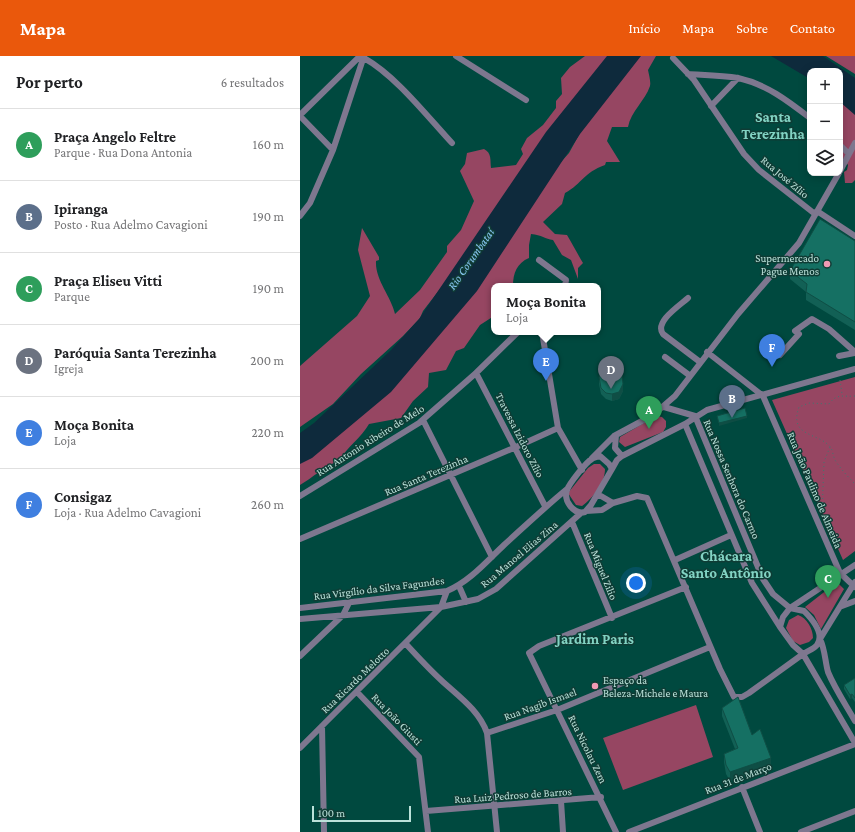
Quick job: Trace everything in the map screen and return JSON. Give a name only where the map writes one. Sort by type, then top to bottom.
[{"type":"street","points":[[456,56],[526,100]]},
{"type":"street","points":[[333,150],[300,115],[362,57]]},
{"type":"street","points":[[362,57],[373,63],[388,76],[417,104],[452,143]]},
{"type":"street","points":[[300,216],[310,203],[333,150],[362,57]]},
{"type":"street","name":"Rua José Zílio","points":[[673,58],[688,74],[744,154],[759,170],[816,213],[855,236]]},
{"type":"street","points":[[688,74],[738,78],[766,88],[790,102],[807,116]]},
{"type":"street","points":[[711,106],[738,78]]},
{"type":"street","points":[[843,165],[855,143]]},
{"type":"street","points":[[843,148],[849,154]]},
{"type":"street","points":[[592,458],[616,435],[664,407],[675,396],[707,352],[799,243],[837,176]]},
{"type":"street","points":[[539,260],[566,283]]},
{"type":"street","points":[[688,298],[669,315],[661,324],[660,328],[663,334],[700,362]]},
{"type":"street","points":[[780,355],[797,333],[812,319],[829,329],[855,353]]},
{"type":"street","name":"Rua Antonio Ribeiro de Melo","points":[[300,496],[423,420],[476,373],[515,335]]},
{"type":"street","points":[[542,335],[558,428],[582,470]]},
{"type":"street","points":[[707,352],[763,396]]},
{"type":"street","points":[[838,356],[855,353]]},
{"type":"street","points":[[665,357],[689,375]]},
{"type":"street","points":[[616,435],[615,448],[622,456],[685,424],[695,416],[707,410],[763,396],[855,369]]},
{"type":"street","name":"Travessa Izidoro Zílio","points":[[476,373],[516,447],[545,506]]},
{"type":"street","name":"Rua João Paulino de Almeida","points":[[763,396],[840,573],[854,585]]},
{"type":"street","points":[[664,407],[695,416]]},
{"type":"street","name":"Rua Nossa Senhora do Carmo","points":[[695,416],[763,579],[773,594],[790,608]]},
{"type":"street","points":[[423,420],[492,557]]},
{"type":"street","name":"Rua Nossa Senhora do Carmo","points":[[685,424],[752,583],[780,627]]},
{"type":"street","name":"Rua Santa Terezinha","points":[[300,539],[452,475],[558,428]]},
{"type":"street","points":[[592,458],[600,456],[612,469]]},
{"type":"street","name":"Rua Manoel Elias Zina","points":[[441,607],[478,600],[496,588],[584,512],[597,496],[617,460],[622,456]]},
{"type":"street","name":"Rua Virgílio da Silva Fagundes","points":[[300,608],[447,591],[459,586],[492,557],[545,506],[567,489],[592,458]]},
{"type":"street","points":[[567,489],[566,496],[572,508],[584,512],[602,510],[613,503],[637,496],[647,498],[675,560],[710,647],[734,697],[742,697],[816,646],[854,585]]},
{"type":"street","points":[[597,496],[601,496],[613,503]]},
{"type":"street","name":"Rua Miguel Zilio","points":[[572,522],[612,618]]},
{"type":"street","points":[[675,560],[732,535]]},
{"type":"street","points":[[855,565],[840,573],[790,608],[783,617],[780,627],[793,645],[803,654],[855,744]]},
{"type":"street","points":[[459,586],[466,602]]},
{"type":"street","points":[[612,618],[686,587]]},
{"type":"street","points":[[441,607],[447,591]]},
{"type":"street","points":[[841,607],[855,601]]},
{"type":"street","points":[[300,656],[343,615],[349,603]]},
{"type":"street","name":"Rua Virgílio da Silva Fagundes","points":[[300,619],[441,607]]},
{"type":"street","name":"Rua Ricardo Melotto","points":[[324,832],[322,726],[406,644],[441,607]]},
{"type":"street","points":[[790,608],[804,611],[819,632],[832,679],[855,721]]},
{"type":"street","name":"Rua Nicolau Zem","points":[[612,618],[539,646],[530,651],[529,654],[601,797],[616,832]]},
{"type":"street","points":[[406,644],[439,679],[473,709],[484,723],[487,733],[496,807],[497,832]]},
{"type":"street","name":"Rua Nagib Ismael","points":[[487,733],[557,710],[710,647]]},
{"type":"street","name":"Rua João Giusti","points":[[357,692],[419,757],[428,832]]},
{"type":"street","points":[[300,748],[322,726]]},
{"type":"street","name":"Rua 31 de Março","points":[[629,832],[855,744]]},
{"type":"street","points":[[742,787],[760,832]]},
{"type":"street","name":"Rua Luiz Pedroso de Barros","points":[[426,811],[496,807],[601,797]]},
{"type":"street","points":[[561,801],[563,832]]},
{"type":"street","points":[[801,832],[855,811]]},
{"type":"path","points":[[839,373],[842,395]]},
{"type":"path","points":[[855,396],[842,395],[834,397],[829,404],[809,403],[798,407],[795,416],[798,425],[806,434],[830,447],[835,459],[855,484]]},
{"type":"path","points":[[822,515],[824,462],[830,447]]},
{"type":"shaded area","points":[[585,56],[620,56],[423,311],[420,318],[403,336],[361,374],[333,404],[300,427],[300,366],[357,316],[370,296],[358,250],[362,228],[379,257],[379,260],[376,261],[376,268],[395,314],[420,290],[447,252],[447,246],[461,230],[474,201],[460,171],[465,164],[467,153],[484,149],[489,155],[491,168],[516,165],[523,154],[521,149],[527,138],[543,125],[556,108],[556,101],[562,94],[561,78],[570,67]]},
{"type":"shaded area","points":[[640,56],[656,56],[648,70],[650,86],[632,116],[628,127],[612,127],[607,141],[620,162],[606,162],[605,165],[592,171],[576,186],[565,193],[562,204],[543,222],[555,234],[567,235],[583,263],[578,268],[578,279],[571,260],[562,255],[553,240],[531,234],[529,258],[521,263],[516,269],[513,283],[491,283],[491,318],[480,325],[464,348],[456,351],[446,370],[429,373],[428,387],[413,401],[401,418],[369,424],[339,461],[329,465],[300,485],[300,454],[569,153],[585,124]]},
{"type":"shaded area","points":[[826,56],[855,56],[855,74]]},
{"type":"shaded area","points":[[843,92],[855,102],[855,180],[852,183],[845,183],[844,172],[847,170],[848,165],[843,158]]},
{"type":"shaded area","points":[[855,377],[855,551],[843,560],[772,400]]},
{"type":"shaded area","points":[[656,416],[662,417],[666,421],[666,427],[663,432],[625,447],[619,442],[620,437]]},
{"type":"shaded area","points":[[594,464],[600,464],[605,469],[601,485],[586,503],[582,506],[576,505],[568,493],[588,468]]},
{"type":"shaded area","points":[[837,582],[844,589],[821,629],[814,615],[805,607]]},
{"type":"shaded area","points":[[798,615],[809,624],[813,638],[809,642],[800,645],[793,641],[786,628],[789,620]]},
{"type":"shaded area","points":[[696,705],[713,757],[623,790],[603,738]]},
{"type":"water","name":"Rio Corumbataí","points":[[607,56],[641,56],[580,134],[477,291],[391,392],[312,458],[300,464],[300,433],[314,423],[391,350],[419,319],[546,132]]},
{"type":"water","points":[[771,56],[823,56],[840,68],[807,68],[807,77]]},
{"type":"water","points":[[843,70],[855,78],[855,115],[843,105]]},
{"type":"building","name":"Supermercado Pague Menos","points":[[820,219],[855,241],[855,322],[806,292],[807,284],[790,271]]},
{"type":"building","points":[[606,368],[615,369],[622,375],[623,384],[619,392],[612,394],[606,393],[601,388],[599,377],[602,370]]},
{"type":"building","points":[[745,408],[747,416],[719,423],[717,416]]},
{"type":"building","points":[[855,678],[855,698],[852,694],[850,695],[844,685]]},
{"type":"building","points":[[738,697],[752,735],[760,729],[771,758],[730,772],[726,765],[724,754],[738,748],[722,708]]},
{"type":"place","name":"Supermercado Pague Menos","points":[[827,264]]},
{"type":"place","name":"Consigaz","points":[[772,367]]},
{"type":"place","name":"Moça Bonita","points":[[546,381]]},
{"type":"place","name":"Paróquia Santa Terezinha","points":[[611,389]]},
{"type":"place","name":"Ipiranga","points":[[732,418]]},
{"type":"place","name":"Praça Angelo Feltre","points":[[649,429]]},
{"type":"place","name":"Praça Eliseu Vitti","points":[[828,598]]},
{"type":"place","name":"Espaço da Beleza-Michele e Maura","points":[[595,686]]},
{"type":"district","name":"Santa Terezinha","points":[[773,126]]},
{"type":"district","name":"Chácara Santo Antônio","points":[[726,564]]},
{"type":"district","name":"Jardim Paris","points":[[595,639]]}]
